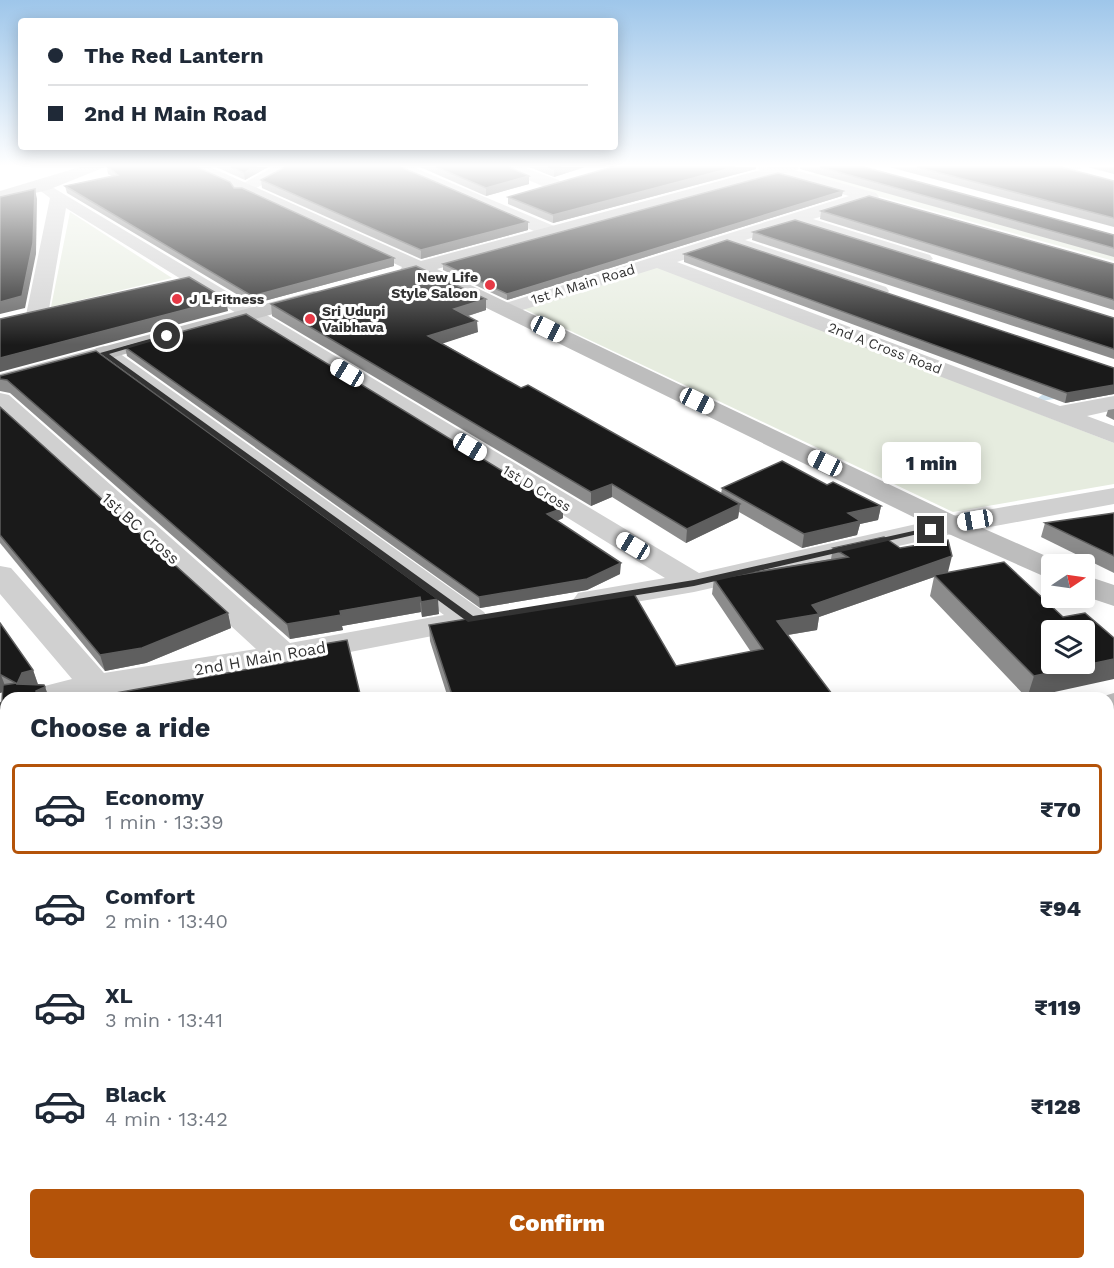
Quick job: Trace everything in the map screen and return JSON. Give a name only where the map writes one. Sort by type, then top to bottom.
[{"type":"street","points":[[45,226],[28,317],[59,310]]},
{"type":"street","name":"1st D Cross","points":[[107,226],[694,583]]},
{"type":"street","points":[[325,226],[420,268],[952,525],[1041,564]]},
{"type":"street","points":[[539,226],[552,232]]},
{"type":"street","points":[[386,277],[573,226]]},
{"type":"street","name":"1st A Main Road","points":[[506,309],[770,226]]},
{"type":"street","points":[[817,226],[943,265]]},
{"type":"street","points":[[725,240],[903,299]]},
{"type":"street","name":"2nd A Cross Road","points":[[656,261],[1114,435]]},
{"type":"street","points":[[169,285],[191,279]]},
{"type":"street","points":[[0,381],[330,292]]},
{"type":"street","points":[[104,353],[472,620]]},
{"type":"street","name":"1st BC Cross","points":[[0,400],[283,655]]},
{"type":"street","points":[[1058,414],[1114,403]]},
{"type":"street","points":[[565,604],[694,583],[952,525],[1114,496]]},
{"type":"street","points":[[0,575],[96,685]]},
{"type":"street","points":[[1095,589],[1114,597]]},
{"type":"street","name":"2nd H Main Road","points":[[66,692],[507,614]]},
{"type":"shaded area","points":[[67,226],[92,226],[172,278],[51,307]]},
{"type":"shaded area","points":[[987,226],[1068,226],[1114,238],[1114,261]]},
{"type":"shaded area","points":[[654,265],[1114,443],[1114,484],[953,512],[522,308]]},
{"type":"building","points":[[0,226],[34,226],[33,243],[22,296],[0,302]]},
{"type":"building","points":[[133,226],[325,226],[394,258],[252,296]]},
{"type":"building","points":[[367,226],[512,226],[421,250]]},
{"type":"building","points":[[582,226],[728,226],[507,294],[443,264]]},
{"type":"building","points":[[773,226],[815,226],[1114,318],[1114,349],[753,232]]},
{"type":"building","points":[[871,226],[978,226],[1114,264],[1114,300]]},
{"type":"building","points":[[1035,226],[1082,226],[1114,235],[1114,248]]},
{"type":"building","points":[[727,240],[1114,368],[1114,385],[1067,393],[684,254]]},
{"type":"building","points":[[416,266],[486,299],[454,309],[477,321],[428,336],[521,388],[528,385],[740,504],[687,529],[612,484],[591,492],[271,304]]},
{"type":"building","points":[[189,277],[226,299],[0,358],[0,319]]},
{"type":"building","points":[[246,314],[563,508],[547,514],[621,563],[587,579],[479,597],[125,347]]},
{"type":"building","points":[[96,351],[438,599],[421,602],[420,597],[340,611],[341,615],[287,624],[7,380],[0,379],[0,376]]},
{"type":"building","points":[[0,407],[228,613],[142,648],[100,655],[0,535]]},
{"type":"building","points":[[782,461],[827,485],[833,482],[881,506],[848,513],[860,521],[804,534],[722,488]]},
{"type":"building","points":[[1114,513],[1114,556],[1045,523]]},
{"type":"building","points":[[884,537],[900,548],[948,540],[952,556],[812,605],[819,614],[777,621],[830,692],[451,692],[429,625],[633,592],[676,666],[763,649],[714,579],[848,557],[833,548]]},
{"type":"building","points":[[1004,562],[1041,596],[1041,608],[1053,608],[1063,617],[1085,613],[1093,620],[1041,620],[1041,674],[1043,674],[1034,676],[934,575]]},
{"type":"building","points":[[1095,622],[1114,638],[1114,659],[1095,663]]},
{"type":"building","points":[[0,623],[33,670],[22,673],[17,684],[44,685],[45,687],[36,692],[3,692],[3,685],[16,683],[0,676]]},
{"type":"building","points":[[347,640],[360,692],[121,692],[322,656],[311,646]]},
{"type":"waterway","points":[[1042,398],[1062,395]]},
{"type":"place","name":"New Life Style Saloon","points":[[490,285]]},
{"type":"place","name":"J L Fitness","points":[[177,299]]},
{"type":"place","name":"Sri Udupi Vaibhava","points":[[310,319]]},
{"type":"route","points":[[167,336],[104,353],[472,620],[694,583],[931,530]]}]
